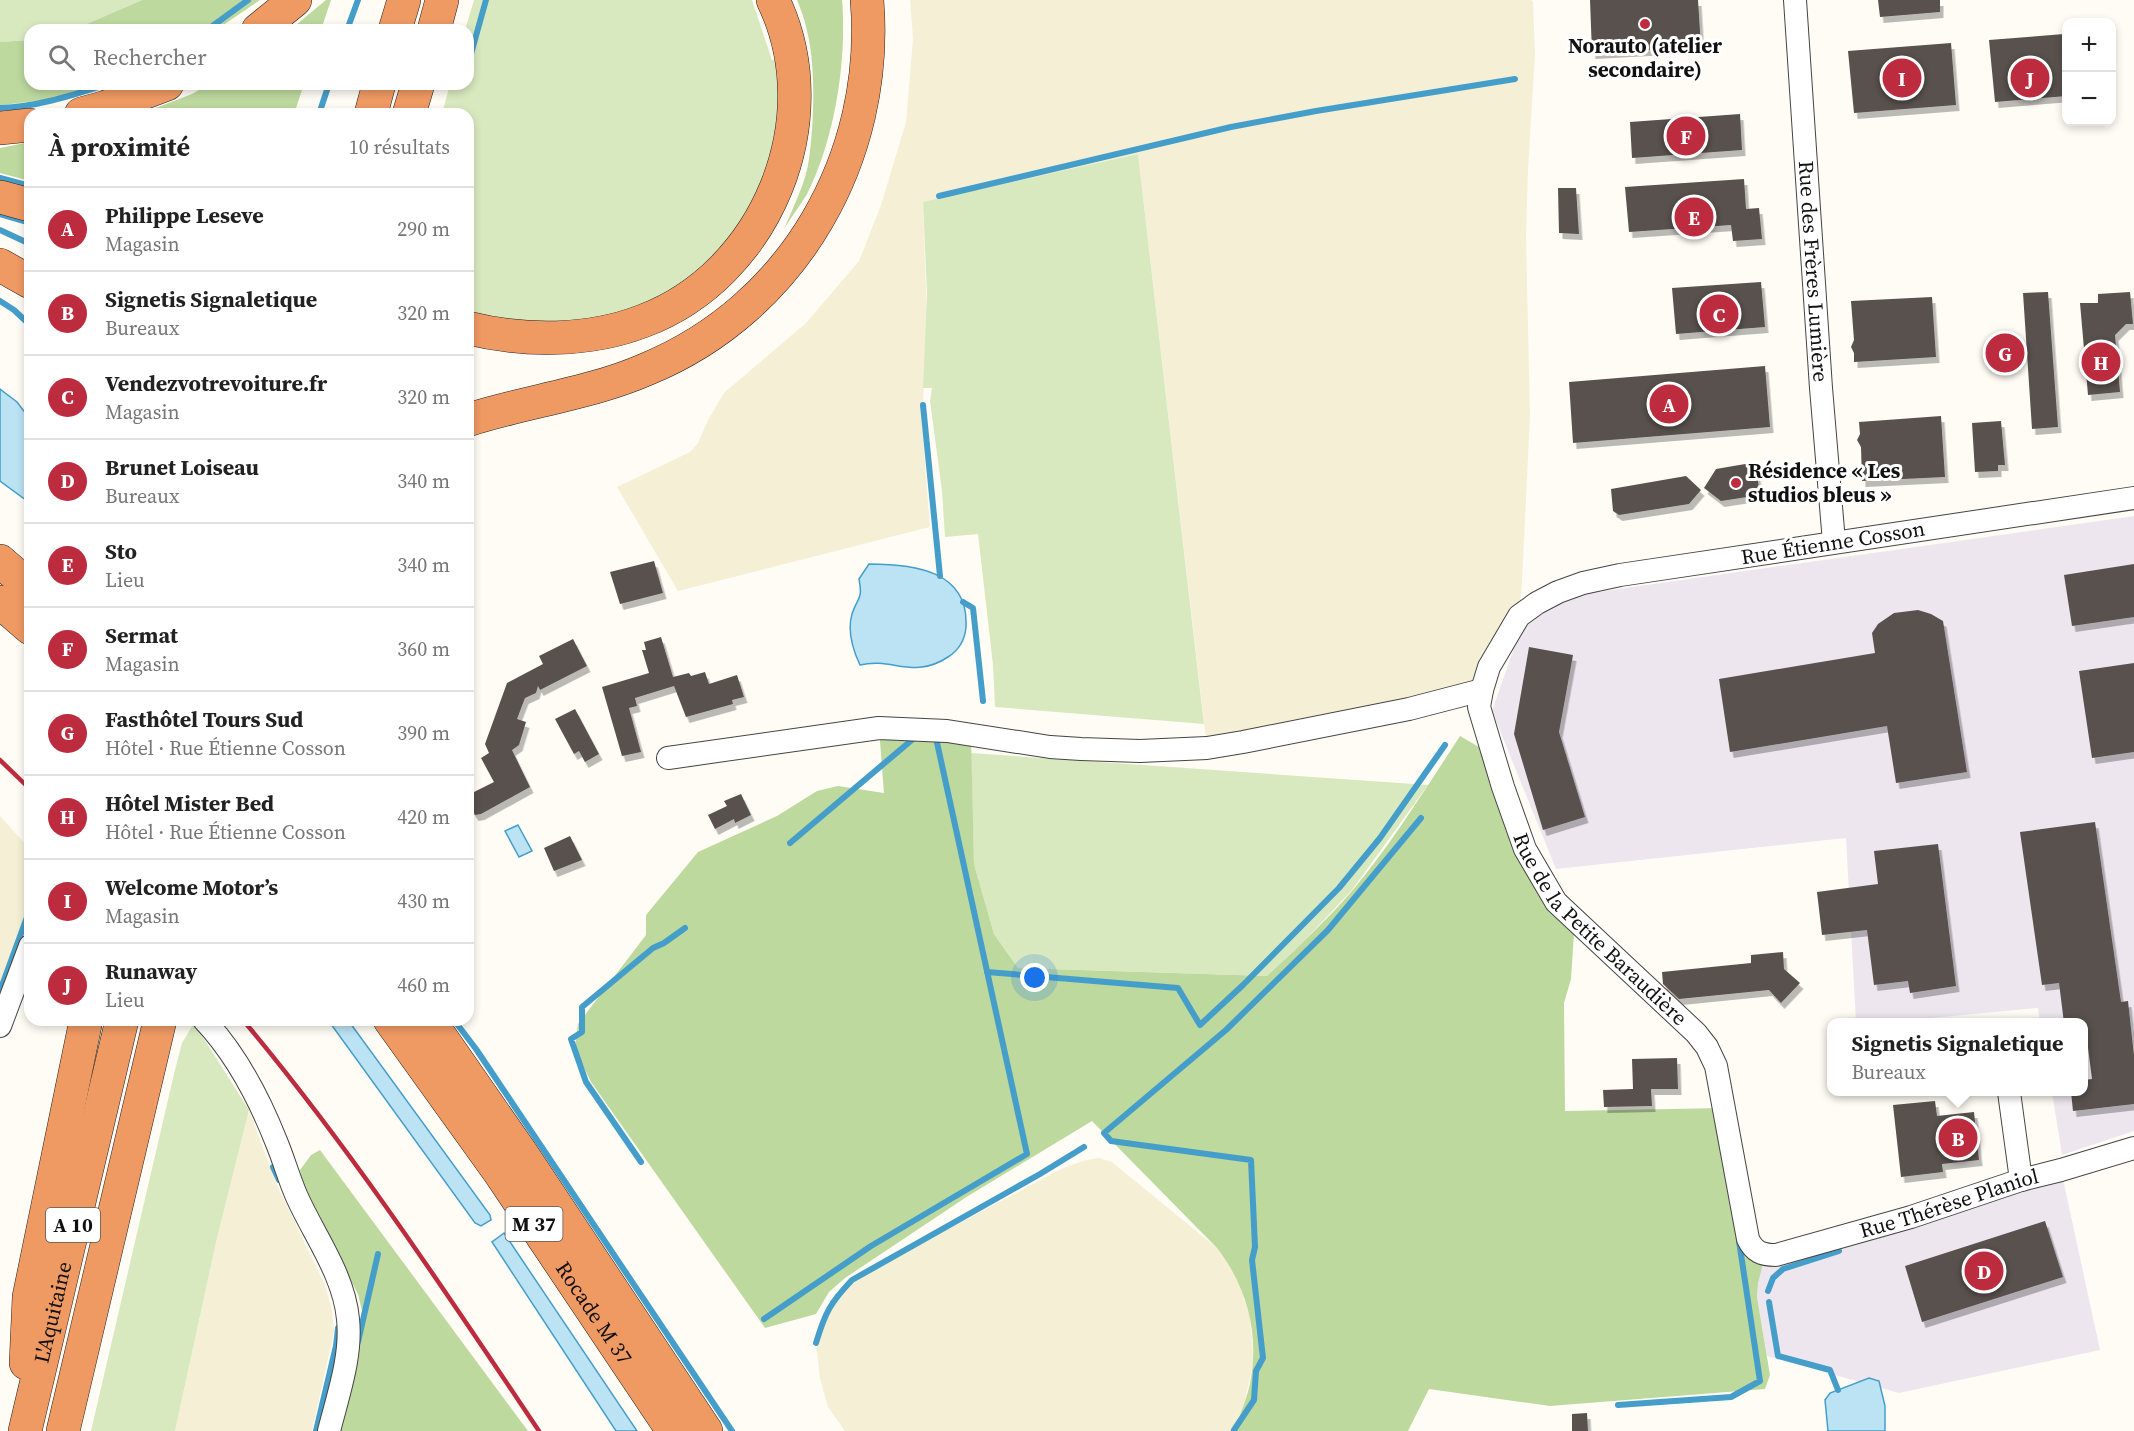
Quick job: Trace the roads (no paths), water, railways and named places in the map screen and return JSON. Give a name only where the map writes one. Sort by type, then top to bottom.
[{"type":"highway","points":[[265,24],[295,0]]},
{"type":"highway","points":[[397,24],[404,0]]},
{"type":"highway","points":[[436,24],[442,0]]},
{"type":"highway","points":[[474,329],[528,338],[575,336],[610,331],[643,322],[670,309],[696,293],[725,267],[749,239],[768,208],[782,176],[789,147],[793,112],[792,70],[784,32],[772,0]]},
{"type":"highway","points":[[474,418],[603,386],[649,369],[695,344],[728,322],[758,297],[810,234],[826,205],[851,148],[864,94],[868,63],[867,0]]},
{"type":"highway","points":[[102,108],[151,90]]},
{"type":"highway","points":[[373,108],[378,90]]},
{"type":"highway","points":[[412,108],[416,90]]},
{"type":"highway","points":[[0,128],[24,126]]},
{"type":"highway","points":[[0,197],[24,203]]},
{"type":"highway","points":[[0,265],[24,279]]},
{"type":"highway","points":[[0,561],[24,582]]},
{"type":"highway","points":[[0,602],[24,623]]},
{"type":"highway","points":[[23,1431],[29,1297],[85,1026]]},
{"type":"highway","name":"L'Aquitaine","points":[[23,1431],[121,1026]]},
{"type":"highway","name":"L'Aquitaine","points":[[63,1431],[159,1026]]},
{"type":"highway","name":"Rocade M 37","points":[[394,1026],[500,1173],[673,1431]]},
{"type":"highway","name":"Rocade M 37","points":[[433,1026],[522,1154],[706,1431]]},
{"type":"street","name":"Rue des Frères Lumière","points":[[1795,0],[1821,388],[1834,542]]},
{"type":"street","name":"Rue Étienne Cosson","points":[[1537,603],[1583,583],[1620,575],[2134,498]]},
{"type":"street","name":"Rue de la Petite Baraudière","points":[[1537,603],[1520,616],[1489,668],[1479,707],[1507,798],[1525,849],[1556,902],[1696,1033],[1707,1047],[1716,1066],[1748,1239],[1752,1246],[1764,1255]]},
{"type":"street","points":[[668,758],[879,728],[947,731],[1050,747],[1093,750],[1140,751],[1197,748],[1243,742],[1409,709],[1482,690]]},
{"type":"street","points":[[0,1026],[24,962]]},
{"type":"street","points":[[209,1026],[225,1047],[257,1098],[277,1142],[293,1189],[342,1289],[349,1322],[346,1359],[329,1431]]},
{"type":"street","points":[[2010,1096],[2021,1180]]},
{"type":"street","name":"Rue Thérèse Planiol","points":[[1764,1255],[1776,1255],[1911,1217],[2021,1180],[2134,1148]]},
{"type":"water","points":[[0,389],[17,402],[24,411],[24,499],[0,481]]},
{"type":"water","points":[[869,564],[920,569],[948,582],[958,593],[964,608],[966,627],[963,640],[955,651],[936,664],[924,667],[913,668],[872,663],[860,665],[850,627],[852,614],[860,595],[859,579]]},
{"type":"water","points":[[518,825],[532,851],[519,857],[505,831]]},
{"type":"water","points":[[332,1026],[352,1026],[490,1215],[491,1220],[481,1226],[475,1223]]},
{"type":"water","points":[[504,1233],[637,1431],[616,1431],[492,1242]]},
{"type":"water","points":[[1869,1378],[1879,1381],[1885,1406],[1885,1431],[1828,1431],[1825,1400],[1830,1393]]},
{"type":"waterway","points":[[215,24],[248,0]]},
{"type":"waterway","points":[[349,24],[358,0]]},
{"type":"waterway","points":[[474,43],[486,0]]},
{"type":"waterway","points":[[939,196],[1231,127],[1515,79]]},
{"type":"waterway","points":[[0,108],[41,103],[88,90]]},
{"type":"waterway","points":[[321,108],[327,90]]},
{"type":"waterway","points":[[0,178],[24,184]]},
{"type":"waterway","points":[[0,214],[24,221]]},
{"type":"waterway","points":[[0,230],[24,241]]},
{"type":"waterway","points":[[0,301],[24,319]]},
{"type":"waterway","points":[[923,405],[940,576]]},
{"type":"waterway","points":[[963,602],[973,608],[983,701]]},
{"type":"waterway","points":[[764,1319],[871,1246],[1027,1154],[936,738]]},
{"type":"waterway","points":[[790,843],[913,739]]},
{"type":"waterway","points":[[987,972],[1178,988],[1200,1025],[1339,888],[1380,838],[1445,745]]},
{"type":"waterway","points":[[1234,1430],[1254,1400],[1256,1371],[1263,1358],[1252,1260],[1255,1247],[1251,1160],[1111,1141],[1104,1133],[1226,1030],[1328,930],[1421,818]]},
{"type":"waterway","points":[[0,991],[24,925]]},
{"type":"waterway","points":[[641,1162],[586,1082],[571,1039],[582,1032],[582,1007],[653,948],[685,928]]},
{"type":"waterway","points":[[459,1026],[732,1431]]},
{"type":"waterway","points":[[816,1343],[829,1309],[852,1280],[1084,1147]]},
{"type":"waterway","points":[[273,1167],[279,1180]]},
{"type":"waterway","points":[[1618,1405],[1731,1397],[1760,1381],[1739,1241]]},
{"type":"waterway","points":[[1768,1291],[1773,1278],[1783,1269],[1839,1251]]},
{"type":"waterway","points":[[358,1342],[378,1254]]},
{"type":"waterway","points":[[1769,1302],[1778,1356],[1830,1370],[1838,1390]]},
{"type":"waterway","points":[[316,1431],[336,1346],[338,1328]]},
{"type":"railway","points":[[0,760],[24,783]]},
{"type":"railway","points":[[248,1026],[360,1170],[539,1431]]},
{"type":"place","name":"Norauto (atelier secondaire)","points":[[1645,24]]},
{"type":"place","name":"Welcome Motor’s","points":[[1902,78]]},
{"type":"place","name":"Runaway","points":[[2030,78]]},
{"type":"place","name":"Sermat","points":[[1686,136]]},
{"type":"place","name":"Sto","points":[[1694,217]]},
{"type":"place","name":"Vendezvotrevoiture.fr","points":[[1719,314]]},
{"type":"place","name":"Fasthôtel Tours Sud","points":[[2005,353]]},
{"type":"place","name":"Hôtel Mister Bed","points":[[2101,362]]},
{"type":"place","name":"Philippe Leseve","points":[[1669,404]]},
{"type":"place","name":"Résidence « Les studios bleus »","points":[[1736,483]]},
{"type":"place","name":"Signetis Signaletique","points":[[1958,1138]]},
{"type":"place","name":"Brunet Loiseau","points":[[1984,1271]]}]
